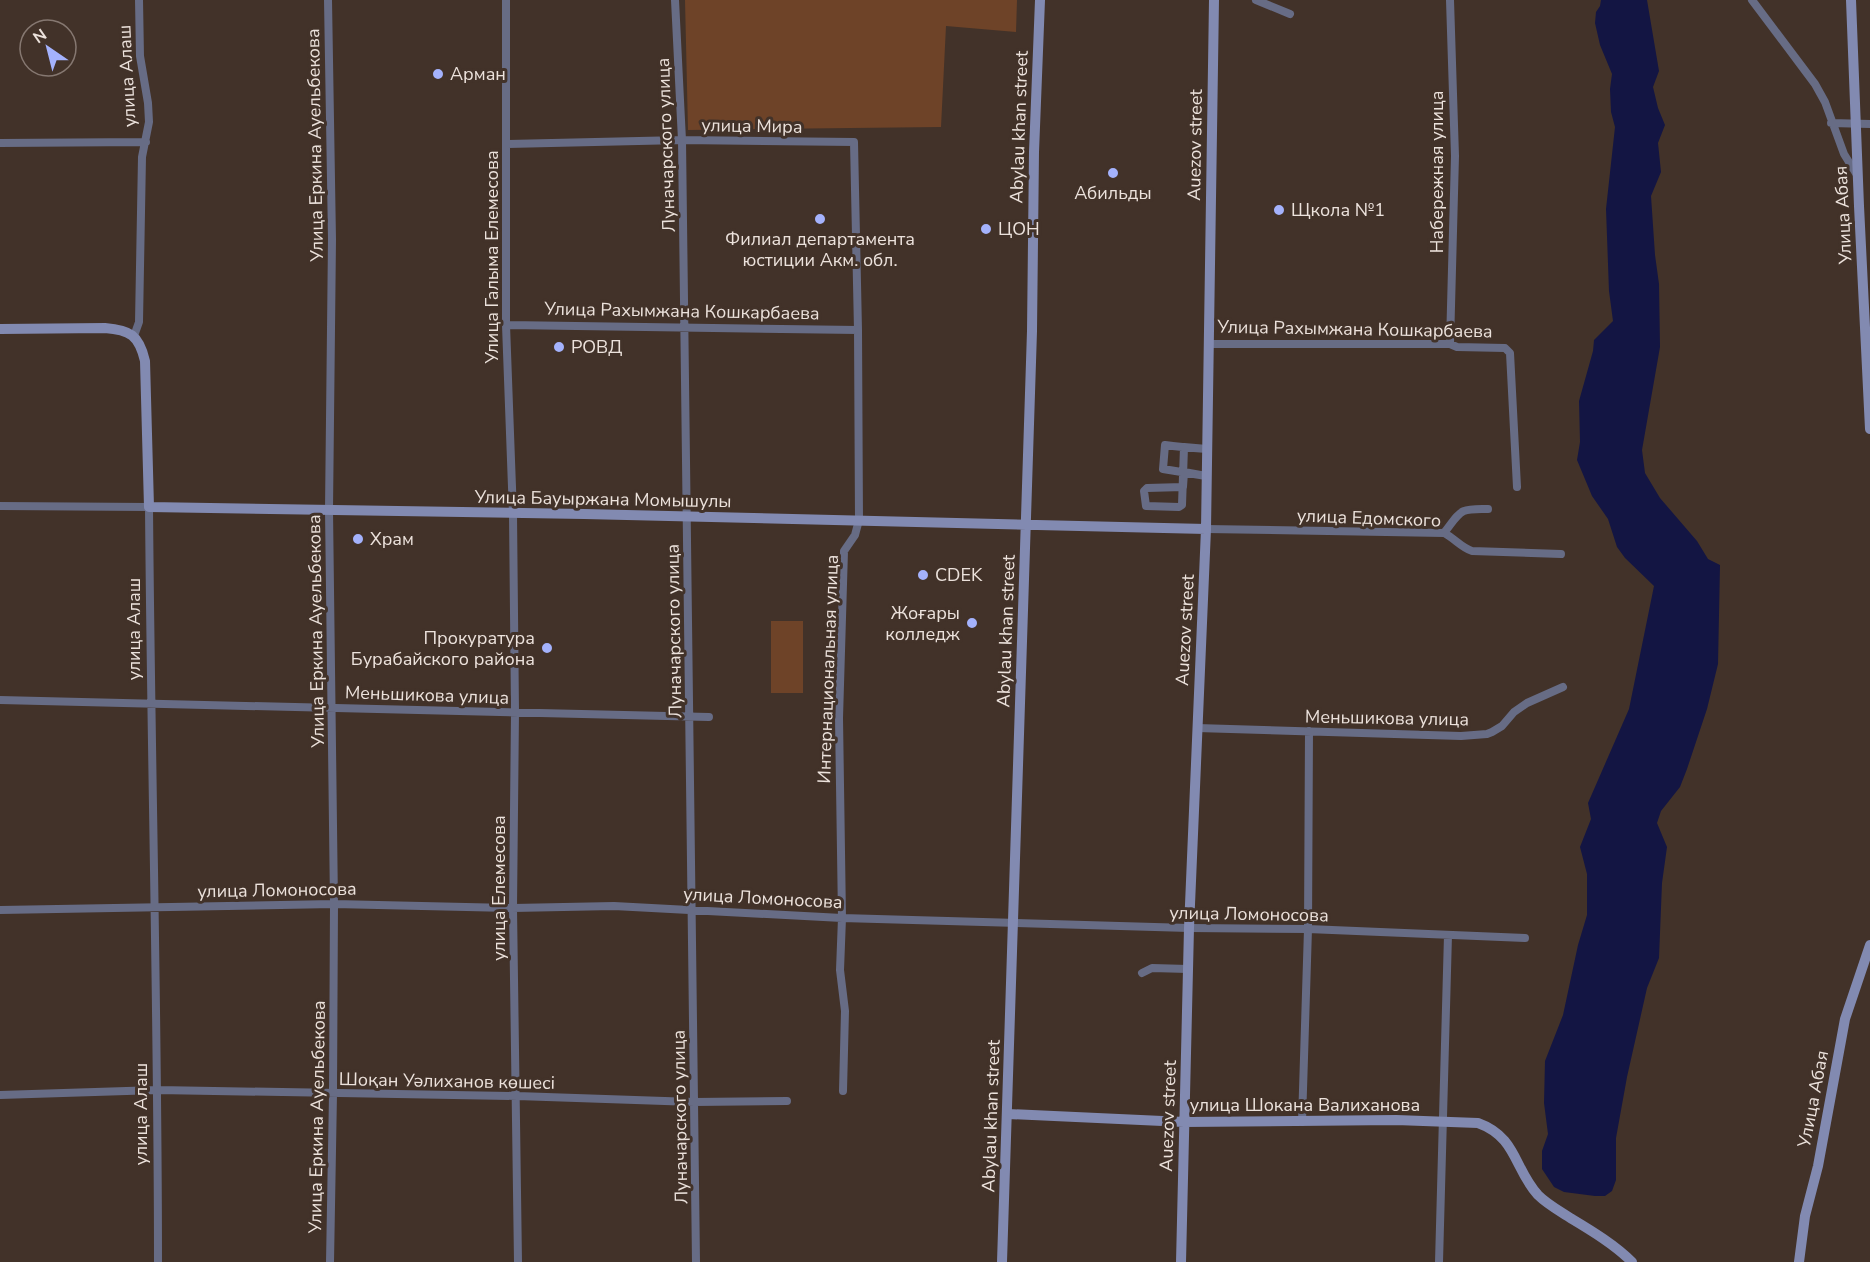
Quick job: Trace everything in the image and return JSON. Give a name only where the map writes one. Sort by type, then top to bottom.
[{"type":"street","name":"улица Алаш","points":[[140,0],[140,56],[149,122],[142,157],[139,322],[134,336],[143,351],[145,361],[149,507],[159,1262]]},
{"type":"street","name":"Улица Еркина Ауельбекова","points":[[328,0],[332,239],[330,510],[334,904],[330,1262]]},
{"type":"street","name":"Улица Галыма Елемесова","points":[[506,0],[506,325],[513,514]]},
{"type":"street","name":"Луначарского улица","points":[[675,0],[682,140],[696,1262]]},
{"type":"street","name":"Abylau khan street","points":[[1002,1262],[1032,331],[1034,152],[1040,0]]},
{"type":"street","name":"Auezov street","points":[[1180,1262],[1189,928],[1206,529],[1214,0]]},
{"type":"street","points":[[1256,0],[1290,14]]},
{"type":"street","name":"Набережная улица","points":[[1450,0],[1455,156],[1450,344]]},
{"type":"street","points":[[1752,0],[1815,84],[1844,154],[1857,176]]},
{"type":"street","name":"Улица Абая","points":[[1851,0],[1870,429]]},
{"type":"street","points":[[1831,123],[1870,124]]},
{"type":"street","name":"улица Мира","points":[[506,144],[682,140],[854,142]]},
{"type":"street","points":[[131,142],[142,157]]},
{"type":"street","points":[[0,143],[146,142]]},
{"type":"street","name":"Интернациональная улица","points":[[843,1091],[845,1011],[840,970],[842,918],[839,718],[844,551],[855,535],[859,520],[854,142]]},
{"type":"street","name":"Улица Рахымжана Кошкарбаева","points":[[506,325],[858,330]]},
{"type":"street","points":[[0,329],[105,328],[117,329],[134,336]]},
{"type":"street","name":"Улица Рахымжана Кошкарбаева","points":[[1208,344],[1450,344],[1457,348],[1504,348],[1510,353],[1517,487]]},
{"type":"street","points":[[1206,476],[1163,469],[1165,445],[1207,449]]},
{"type":"street","points":[[1183,487],[1147,488],[1144,495],[1146,506],[1179,507],[1182,505],[1184,472],[1184,447]]},
{"type":"street","name":"Улица Бауыржана Момышулы","points":[[0,506],[687,516],[1206,529]]},
{"type":"street","points":[[1444,533],[1467,508],[1488,510]]},
{"type":"street","name":"улица Елемесова","points":[[513,514],[515,712],[513,908],[518,1262]]},
{"type":"street","name":"улица Едомского","points":[[1206,529],[1444,533],[1472,551],[1562,554]]},
{"type":"street","name":"Меньшикова улица","points":[[1197,728],[1461,736],[1487,734],[1502,726],[1514,712],[1527,703],[1563,687]]},
{"type":"street","name":"Меньшикова улица","points":[[0,700],[710,717]]},
{"type":"street","points":[[1302,1122],[1308,929],[1309,731]]},
{"type":"street","name":"улица Ломоносова","points":[[0,910],[334,904],[513,908],[614,906],[842,918],[1014,921],[1189,928],[1308,929],[1525,938]]},
{"type":"street","points":[[1439,1262],[1448,935]]},
{"type":"street","name":"Улица Абая","points":[[1799,1262],[1805,1216],[1818,1166],[1845,1019],[1870,945]]},
{"type":"street","points":[[1142,973],[1152,968],[1188,969]]},
{"type":"street","name":"Шоқан Уәлиханов көшесі","points":[[0,1095],[158,1090],[517,1096],[694,1102],[787,1101]]},
{"type":"street","name":"улица Шокана Валиханова","points":[[1008,1114],[1184,1122],[1478,1123],[1500,1134],[1509,1145],[1537,1194],[1548,1204],[1592,1231],[1628,1261]]},
{"type":"shaded area","points":[[685,0],[1017,0],[1016,32],[946,26],[941,127],[688,130]]},
{"type":"shaded area","points":[[1601,0],[1647,0],[1659,71],[1653,87],[1665,125],[1658,143],[1661,172],[1651,196],[1659,284],[1660,347],[1642,450],[1645,473],[1660,498],[1697,541],[1708,559],[1720,565],[1718,664],[1707,709],[1687,769],[1680,787],[1661,811],[1657,823],[1667,847],[1662,883],[1659,958],[1647,988],[1627,1077],[1616,1138],[1616,1180],[1612,1191],[1605,1196],[1595,1196],[1564,1192],[1554,1187],[1542,1169],[1542,1151],[1548,1134],[1544,1103],[1545,1061],[1563,1015],[1587,915],[1587,874],[1580,847],[1591,819],[1588,803],[1629,709],[1654,586],[1617,547],[1608,519],[1592,496],[1577,460],[1580,442],[1579,401],[1594,340],[1613,321],[1609,291],[1606,209],[1615,127],[1611,112],[1612,74],[1600,45],[1595,23],[1596,12]]},
{"type":"shaded area","points":[[771,621],[803,621],[803,693],[771,693]]},
{"type":"place","name":"Арман","points":[[438,74]]},
{"type":"place","name":"Абильды","points":[[1113,173]]},
{"type":"place","name":"Щкола №1","points":[[1279,210]]},
{"type":"place","name":"Филиал департамента юстиции Акм. обл.","points":[[820,219]]},
{"type":"place","name":"ЦОН","points":[[986,229]]},
{"type":"place","name":"РОВД","points":[[559,347]]},
{"type":"place","name":"Храм","points":[[358,539]]},
{"type":"place","name":"CDEK","points":[[923,575]]},
{"type":"place","name":"Жоғары колледж","points":[[972,623]]},
{"type":"place","name":"Прокуратура Бурабайского района","points":[[547,648]]}]
